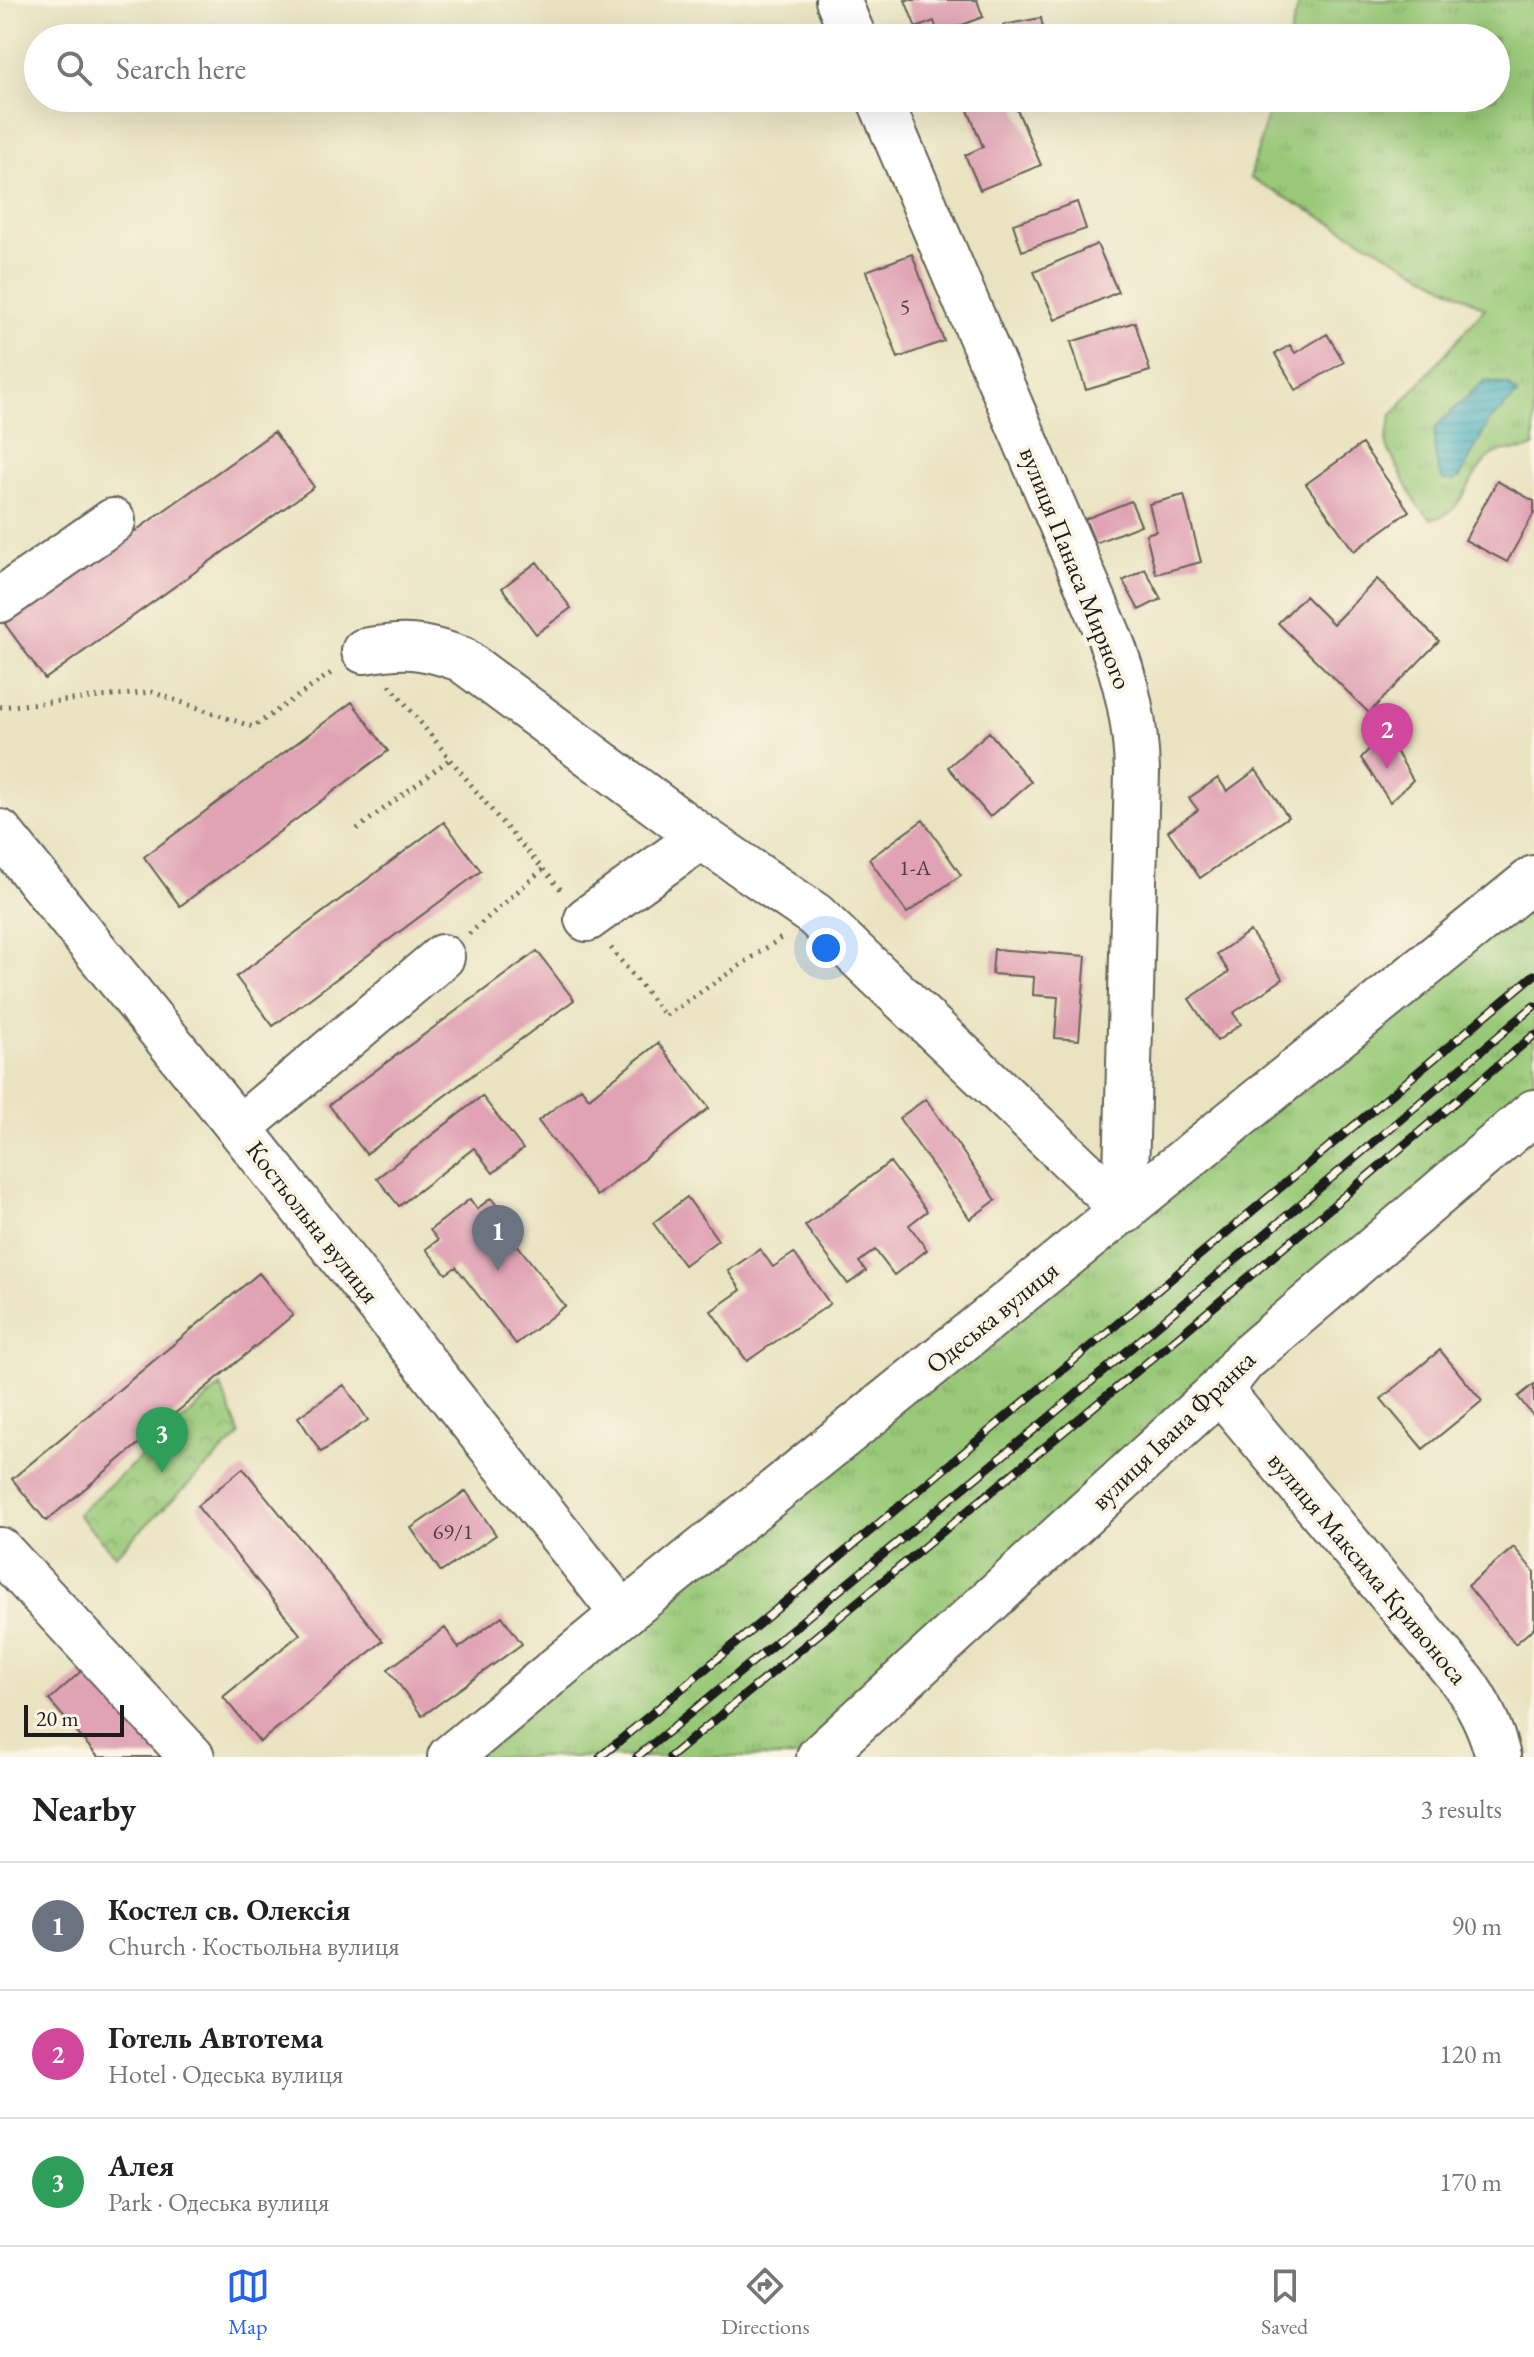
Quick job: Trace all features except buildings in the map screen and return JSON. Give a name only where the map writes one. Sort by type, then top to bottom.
[{"type":"street","points":[[838,0],[848,24]]},
{"type":"street","name":"вулиця Панаса Мирного","points":[[885,112],[1114,648],[1126,684],[1133,717],[1137,772],[1125,1211]]},
{"type":"street","points":[[0,600],[113,521]]},
{"type":"street","points":[[364,651],[392,646],[428,647],[461,659],[701,837],[815,915],[1125,1211]]},
{"type":"street","name":"Костьольна вулиця","points":[[0,832],[239,1128],[623,1614]]},
{"type":"street","points":[[587,919],[701,837]]},
{"type":"street","name":"Одеська вулиця","points":[[450,1757],[1534,878]]},
{"type":"street","points":[[239,1128],[442,957]]},
{"type":"street","name":"вулиця Івана Франка","points":[[819,1757],[1220,1390],[1244,1360],[1534,1112]]},
{"type":"street","name":"вулиця Максима Кривоноса","points":[[1220,1390],[1478,1701],[1498,1757]]},
{"type":"street","points":[[0,1550],[192,1757]]},
{"type":"path","points":[[0,707],[152,692],[253,727],[364,651],[665,1016],[815,915]]},
{"type":"path","points":[[357,829],[450,759]]},
{"type":"path","points":[[442,957],[543,869]]},
{"type":"green space","points":[[1300,0],[1534,0],[1534,447],[1491,456],[1476,473],[1459,502],[1442,516],[1431,519],[1417,505],[1386,440],[1392,415],[1485,308],[1250,178],[1268,112],[1510,112],[1510,24],[1293,24]]},
{"type":"green space","points":[[1534,878],[1534,1112],[819,1757],[450,1757]]},
{"type":"green space","points":[[221,1386],[240,1435],[115,1555],[77,1514]]},
{"type":"water","points":[[1485,380],[1509,385],[1517,395],[1489,422],[1460,477],[1454,481],[1443,480],[1435,454],[1436,426]]},
{"type":"railway","points":[[600,1757],[1534,975]]},
{"type":"railway","points":[[637,1757],[1046,1420],[1534,1006]]},
{"type":"railway","points":[[670,1757],[1178,1337],[1534,1035]]},
{"type":"place","name":"Готель Автотема","points":[[1387,769]]},
{"type":"place","name":"Костел св. Олексія","points":[[498,1271]]},
{"type":"place","name":"Алея","points":[[162,1473]]}]
